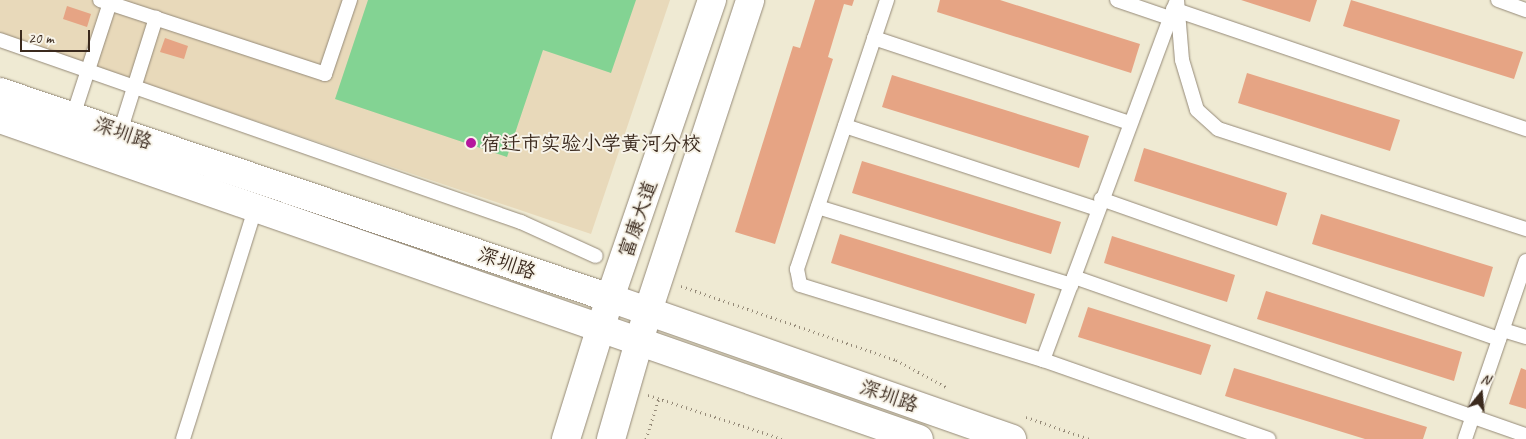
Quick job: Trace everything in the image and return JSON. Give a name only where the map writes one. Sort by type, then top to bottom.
[{"type":"street","name":"富康大道","points":[[566,439],[610,298],[712,0]]},
{"type":"street","name":"富康大道","points":[[612,439],[658,278],[750,0]]},
{"type":"street","name":"深圳路","points":[[0,92],[648,311],[1015,426]]},
{"type":"street","name":"深圳路","points":[[0,119],[919,439]]},
{"type":"lane","points":[[74,116],[88,71],[105,2],[325,74],[350,0]]},
{"type":"lane","points":[[887,0],[797,269],[800,285],[1043,360],[1269,439]]},
{"type":"lane","points":[[1117,0],[1175,8],[1526,129]]},
{"type":"lane","points":[[1498,0],[1526,10]]},
{"type":"lane","points":[[1043,360],[1129,123],[1175,8]]},
{"type":"lane","points":[[1175,8],[1182,60],[1197,110],[1218,129],[1526,229]]},
{"type":"lane","points":[[120,132],[156,18]]},
{"type":"lane","points":[[874,38],[1129,123]]},
{"type":"lane","points":[[0,40],[521,222],[596,256]]},
{"type":"lane","points":[[845,126],[1099,204],[1501,334],[1526,337]]},
{"type":"lane","points":[[183,439],[264,181]]},
{"type":"lane","points":[[818,206],[1072,281],[1526,435]]},
{"type":"lane","points":[[1465,439],[1526,261]]},
{"type":"path","points":[[658,278],[896,360],[955,392]]},
{"type":"path","points":[[626,387],[783,439]]},
{"type":"path","points":[[646,439],[659,398]]},
{"type":"path","points":[[1015,426],[1089,439]]},
{"type":"shaded area","name":"宿迁市实验小学黄河分校","points":[[0,0],[670,0],[591,234],[0,35]]},
{"type":"green space","points":[[368,0],[636,0],[611,73],[543,50],[507,157],[335,99]]},
{"type":"building","points":[[815,0],[854,0],[852,6],[844,4],[828,57],[833,59],[775,244],[735,232],[793,46],[800,48]]},
{"type":"building","points":[[940,0],[1000,0],[1140,44],[1131,73],[937,12]]},
{"type":"building","points":[[1241,0],[1317,0],[1310,22]]},
{"type":"building","points":[[1351,0],[1523,52],[1514,79],[1343,26]]},
{"type":"building","points":[[67,6],[91,14],[87,27],[63,19]]},
{"type":"building","points":[[165,38],[188,46],[184,59],[160,52]]},
{"type":"building","points":[[1247,73],[1400,120],[1390,151],[1238,103]]},
{"type":"building","points":[[892,75],[1089,136],[1079,168],[882,107]]},
{"type":"building","points":[[1144,148],[1287,193],[1277,226],[1134,181]]},
{"type":"building","points":[[862,161],[1061,222],[1051,254],[852,193]]},
{"type":"building","points":[[1321,214],[1493,267],[1484,297],[1312,244]]},
{"type":"building","points":[[840,234],[1035,294],[1026,324],[831,263]]},
{"type":"building","points":[[1112,236],[1235,275],[1227,302],[1104,263]]},
{"type":"building","points":[[1266,291],[1462,352],[1454,381],[1257,319]]},
{"type":"building","points":[[1088,307],[1211,345],[1201,375],[1078,337]]},
{"type":"building","points":[[1234,368],[1427,427],[1423,439],[1365,439],[1225,396]]},
{"type":"building","points":[[1521,368],[1526,370],[1526,409],[1509,404]]},
{"type":"place","name":"宿迁市实验小学黄河分校","points":[[471,143]]}]
